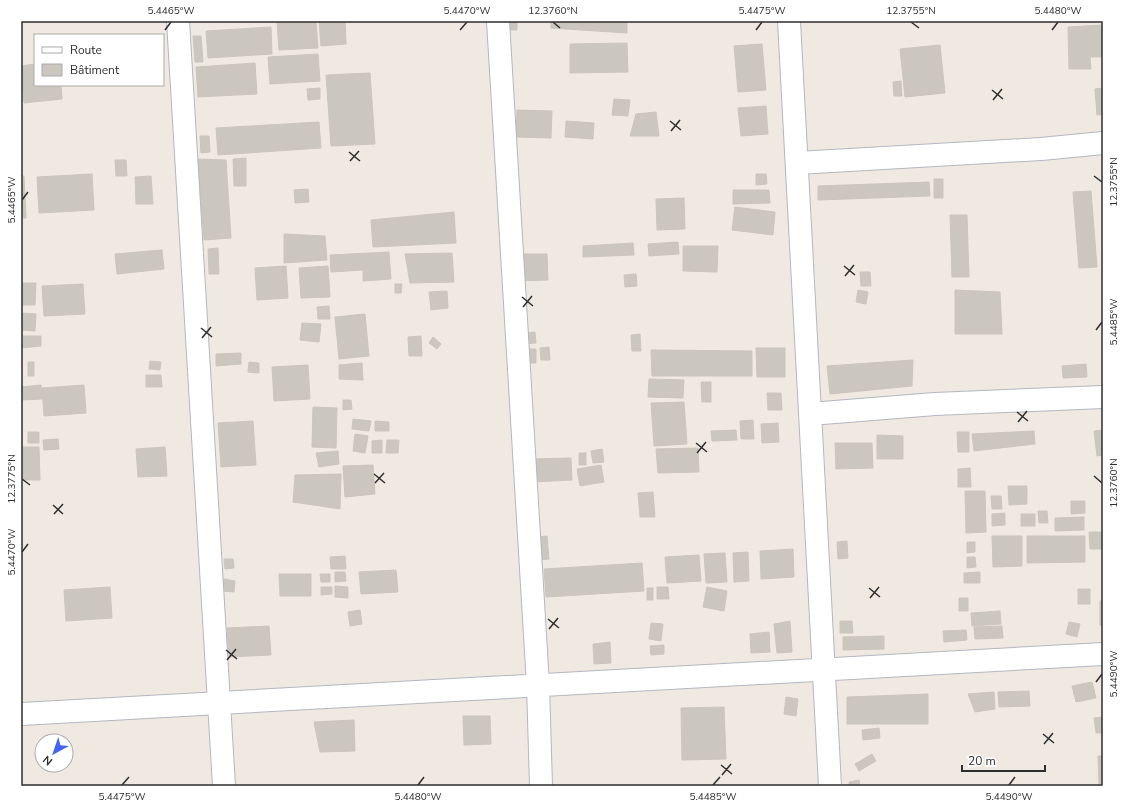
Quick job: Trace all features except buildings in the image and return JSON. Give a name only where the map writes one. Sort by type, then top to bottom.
[{"type":"street","points":[[178,21],[224,786]]},
{"type":"street","points":[[498,21],[538,685],[541,786]]},
{"type":"street","points":[[790,21],[830,786]]},
{"type":"street","points":[[797,163],[1033,149],[1103,143]]},
{"type":"street","points":[[810,414],[935,404],[1103,397]]},
{"type":"street","points":[[21,714],[1103,654]]}]
